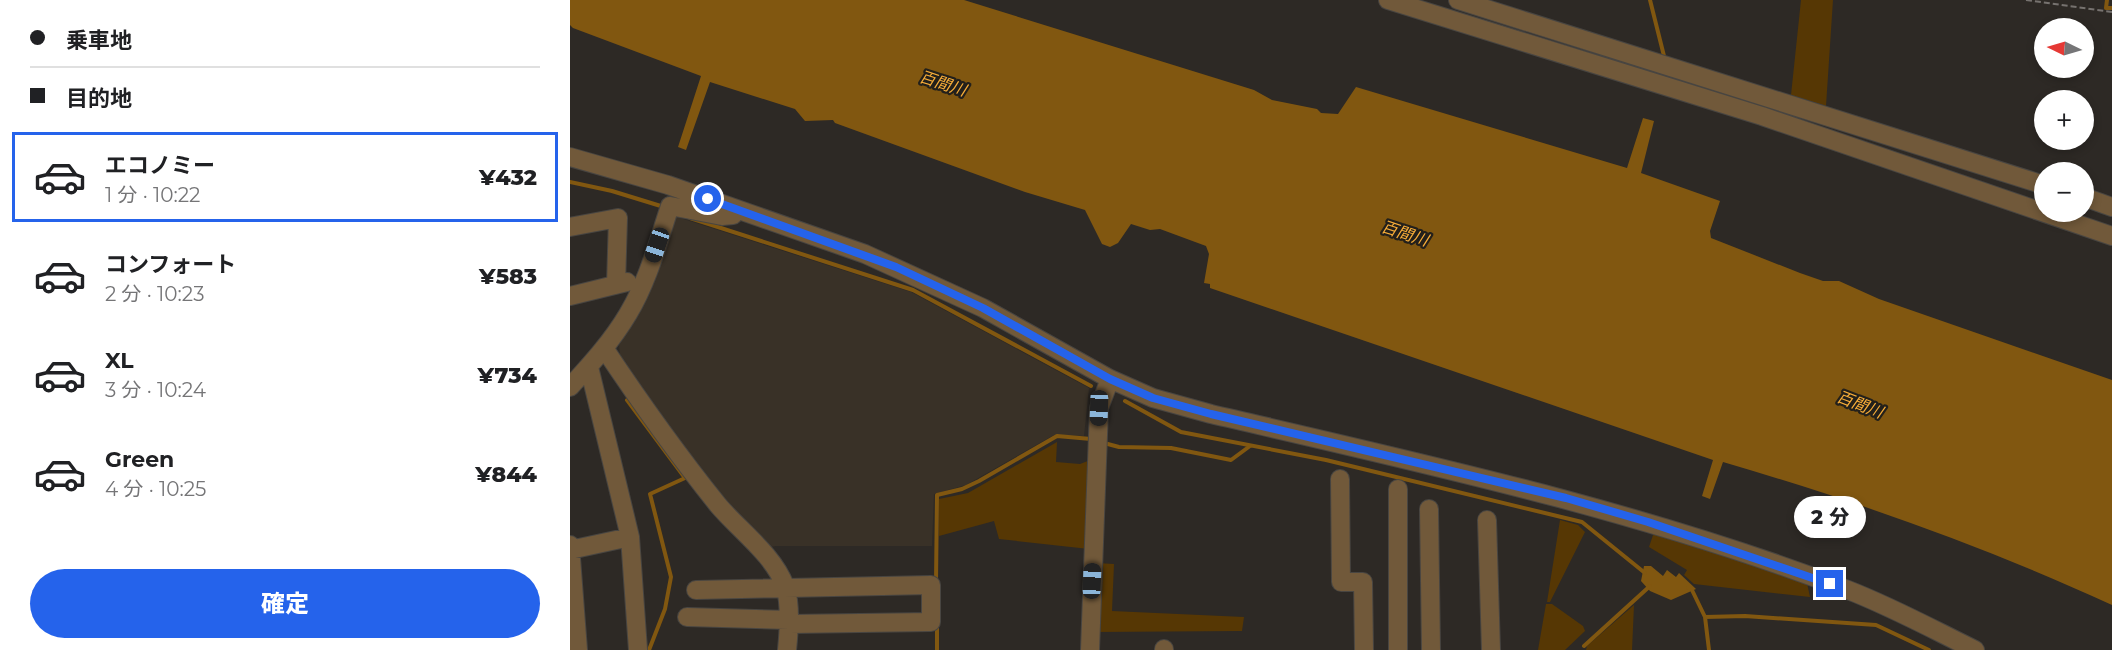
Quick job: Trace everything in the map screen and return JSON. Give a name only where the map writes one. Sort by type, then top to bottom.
[{"type":"street","points":[[1388,0],[1762,116],[2112,236]]},
{"type":"street","points":[[1458,0],[2034,182]]},
{"type":"street","points":[[570,157],[668,185],[866,254],[927,280],[1110,379],[1153,398],[1211,414],[1380,453],[1648,522],[1850,591],[1975,650]]},
{"type":"street","points":[[2094,201],[2112,207]]},
{"type":"street","points":[[570,387],[589,367],[627,315],[633,283],[670,206],[722,216],[749,214]]},
{"type":"street","points":[[570,227],[618,218],[633,283]]},
{"type":"street","points":[[570,296],[633,283]]},
{"type":"street","points":[[604,348],[658,429],[719,507],[775,568],[785,587],[789,622],[787,650]]},
{"type":"street","points":[[570,372],[589,367]]},
{"type":"street","points":[[589,367],[630,537],[638,650]]},
{"type":"street","points":[[1090,650],[1099,408],[1110,379]]},
{"type":"street","points":[[1340,479],[1341,582],[1363,582],[1364,650]]},
{"type":"street","points":[[1398,489],[1398,650]]},
{"type":"street","points":[[1429,509],[1431,650]]},
{"type":"street","points":[[1487,520],[1491,650]]},
{"type":"street","points":[[578,650],[570,548],[630,537]]},
{"type":"street","points":[[687,617],[789,622],[931,622],[931,585],[696,590]]},
{"type":"path","points":[[2026,0],[2112,12]]},
{"type":"shaded area","points":[[1801,0],[1833,0],[1826,106],[1791,95]]},
{"type":"shaded area","points":[[671,215],[911,292],[1089,388],[1084,436],[1054,435],[966,485],[934,494],[932,546],[776,546],[766,548],[692,465],[620,358],[619,341]]},
{"type":"shaded area","points":[[1057,442],[1056,462],[1080,464],[1093,459],[1089,549],[999,539],[994,521],[939,536],[939,499],[968,493]]},
{"type":"shaded area","points":[[1560,520],[1578,525],[1585,532],[1550,602],[1547,602]]},
{"type":"shaded area","points":[[1654,532],[1807,583],[1810,597],[1694,584],[1684,575],[1687,570],[1649,547]]},
{"type":"shaded area","points":[[1096,563],[1114,564],[1112,611],[1244,617],[1242,631],[1093,632]]},
{"type":"shaded area","points":[[1546,604],[1552,604],[1583,626],[1585,631],[1565,650],[1538,650]]},
{"type":"shaded area","points":[[1634,605],[1632,650],[1586,650],[1587,646]]},
{"type":"water","name":"百間川","points":[[570,0],[964,0],[1254,90],[1272,100],[1317,109],[1321,113],[1338,114],[1356,87],[1627,168],[1643,118],[1654,121],[1641,173],[1720,201],[1710,231],[1711,238],[1800,273],[1823,281],[1839,281],[1879,299],[2112,380],[2112,605],[1920,526],[1723,462],[1710,499],[1702,496],[1713,460],[1210,288],[1210,284],[1204,283],[1209,254],[1206,246],[1160,229],[1150,230],[1131,224],[1118,243],[1110,247],[1102,244],[1085,210],[1025,192],[835,123],[833,120],[805,121],[795,109],[710,82],[686,150],[678,147],[701,76],[573,28],[570,25]]},
{"type":"water","points":[[1644,566],[1651,566],[1663,576],[1667,570],[1676,577],[1679,573],[1696,589],[1671,600],[1650,591],[1641,581]]},
{"type":"waterway","points":[[1650,0],[1665,60]]},
{"type":"waterway","points":[[2107,0],[2106,8],[2112,8]]},
{"type":"waterway","points":[[570,182],[612,191],[664,207]]},
{"type":"waterway","points":[[690,218],[913,290],[1091,386]]},
{"type":"waterway","points":[[627,400],[685,478],[650,494],[671,577],[665,609],[649,650]]},
{"type":"waterway","points":[[1125,401],[1181,432],[1326,460],[1582,522],[1645,573]]},
{"type":"waterway","points":[[936,583],[937,495],[962,489],[979,481],[1057,436],[1091,439]]},
{"type":"waterway","points":[[1104,443],[1119,447],[1171,448],[1231,460],[1250,446]]},
{"type":"waterway","points":[[1584,646],[1650,586]]},
{"type":"waterway","points":[[1688,588],[1691,588],[1705,617],[1709,650]]},
{"type":"waterway","points":[[1705,617],[1745,616],[1876,625],[1929,650]]},
{"type":"waterway","points":[[937,624],[937,650]]},
{"type":"route","points":[[708,199],[866,254],[927,280],[983,308],[1049,347],[1110,379],[1153,398],[1211,414],[1566,498],[1747,554],[1830,584]]}]
